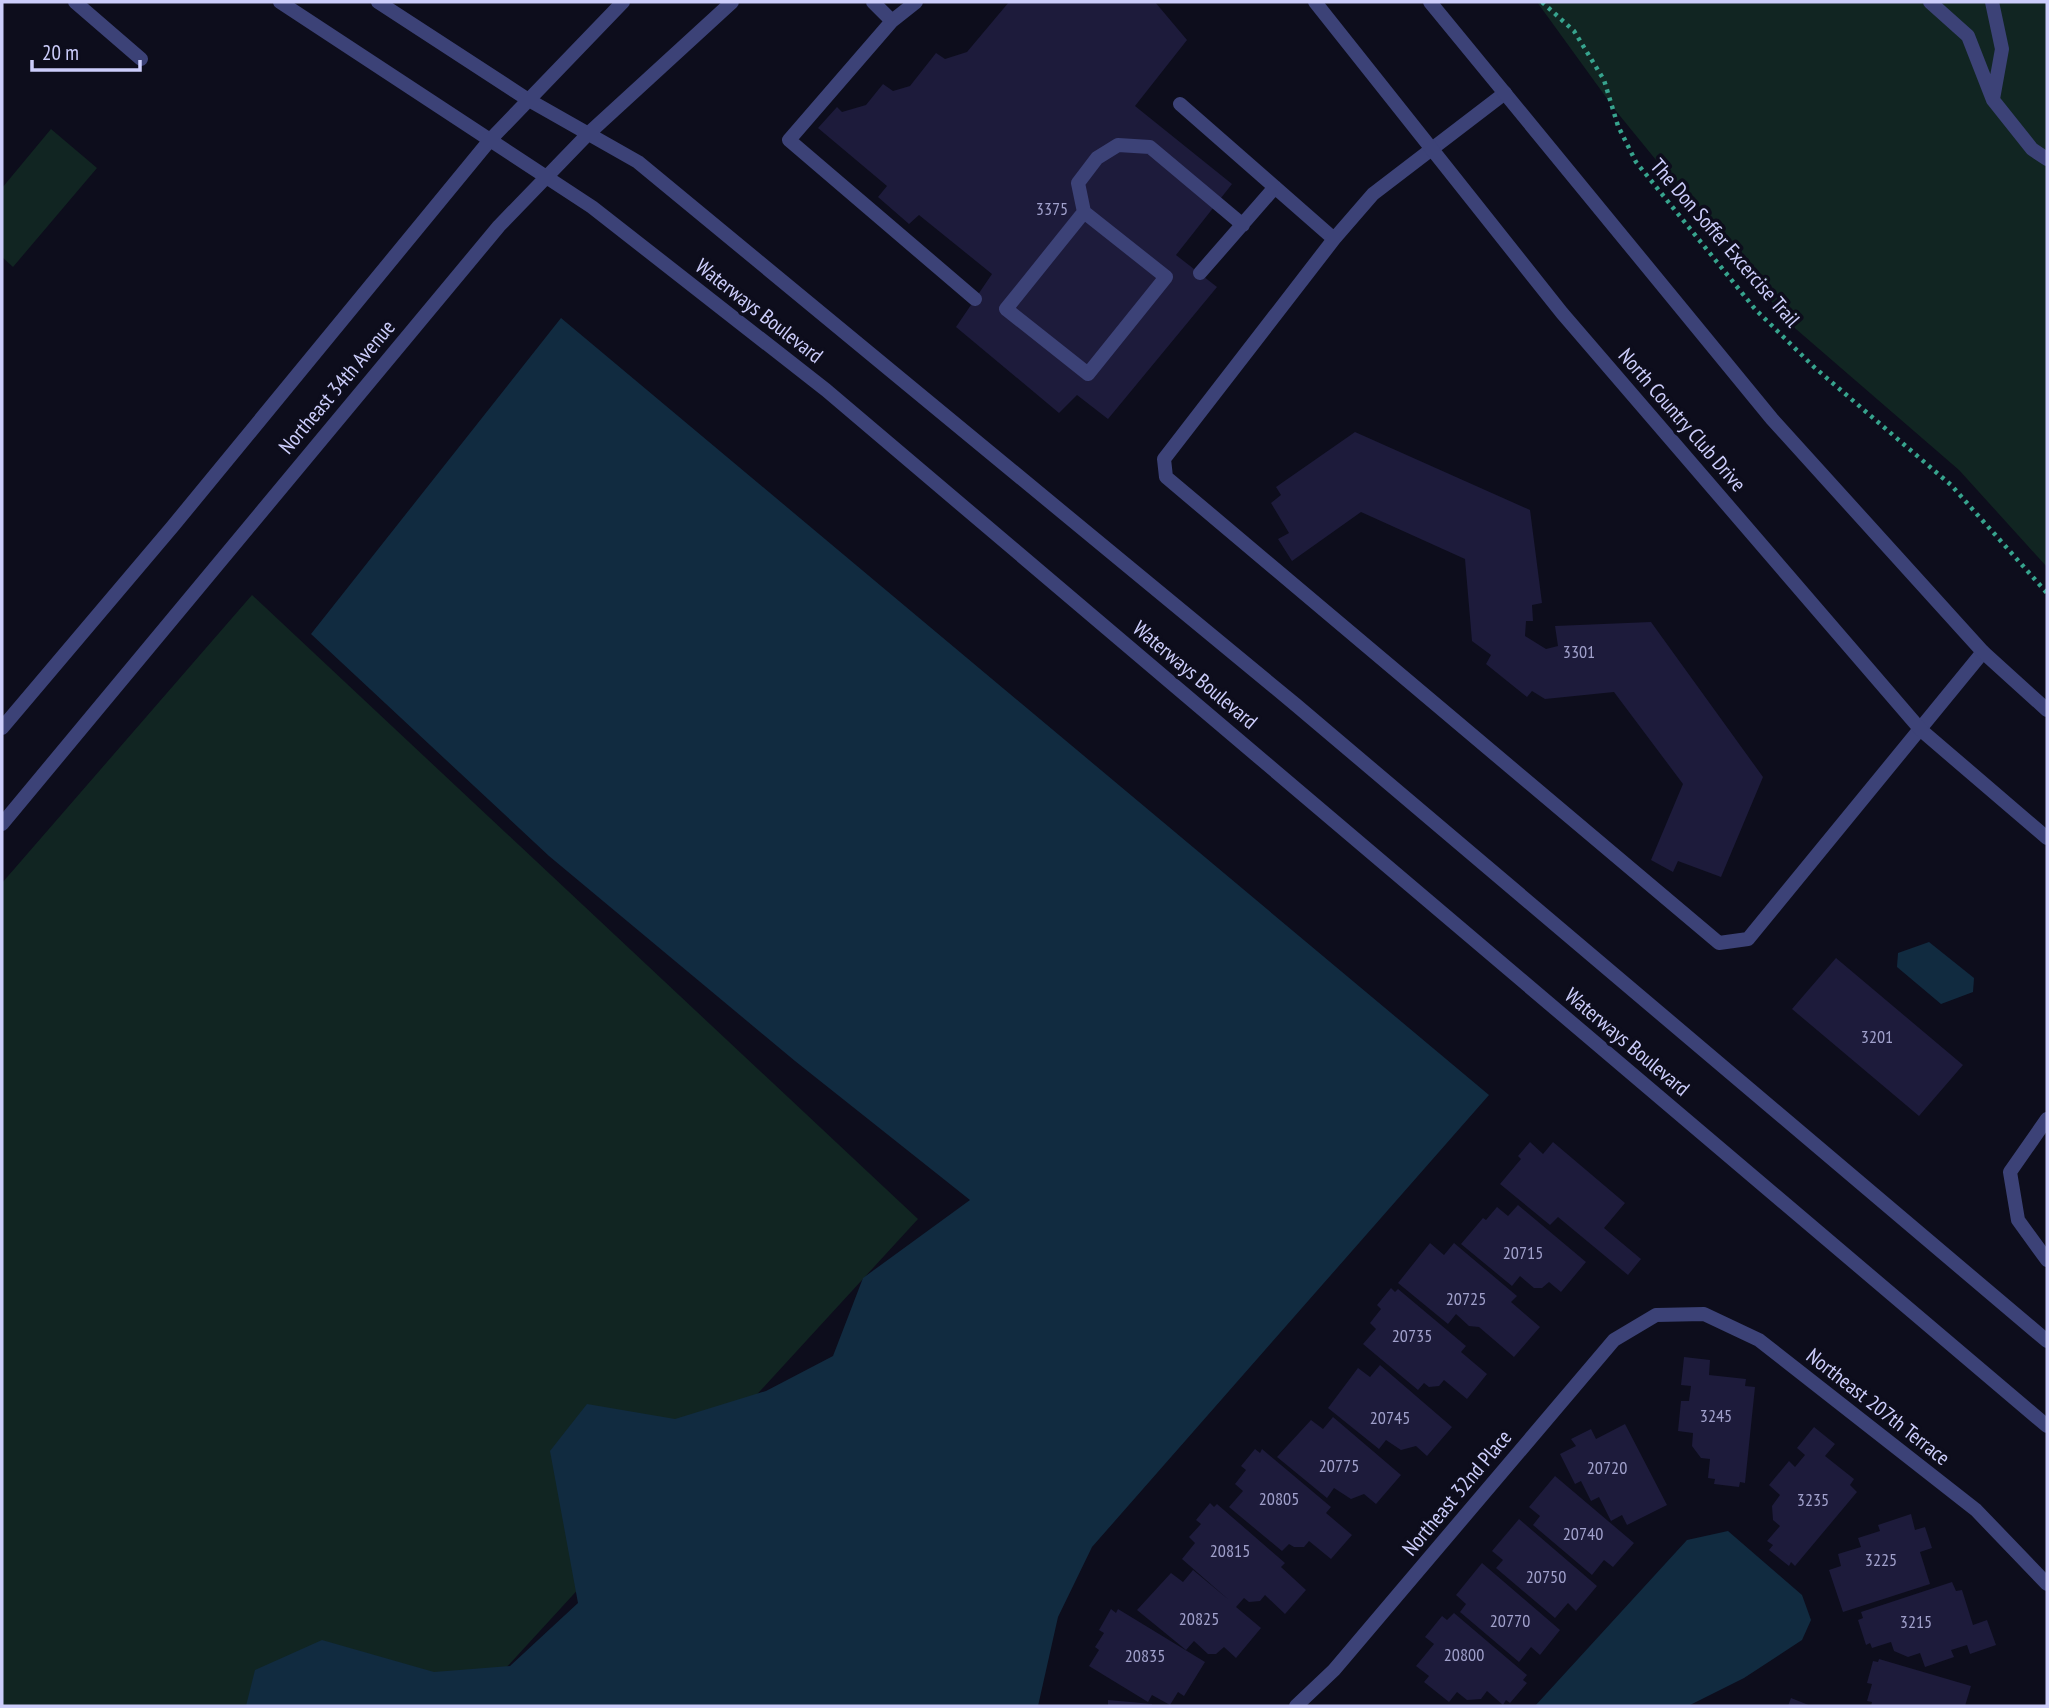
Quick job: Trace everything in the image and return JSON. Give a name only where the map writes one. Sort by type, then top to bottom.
[{"type":"street","points":[[75,2],[141,59]]},
{"type":"street","name":"Waterways Boulevard","points":[[279,2],[592,207],[827,390],[2047,1426]]},
{"type":"street","name":"Waterways Boulevard","points":[[378,2],[527,99],[638,162],[1296,705],[2047,1341]]},
{"type":"street","name":"Northeast 34th Avenue","points":[[2,727],[173,526],[490,140],[624,2]]},
{"type":"street","name":"Northeast 34th Avenue","points":[[2,824],[499,226],[588,134],[732,2]]},
{"type":"street","points":[[873,2],[892,21]]},
{"type":"street","points":[[916,2],[892,21],[789,140],[975,299]]},
{"type":"street","name":"North Country Club Drive","points":[[1315,2],[1562,313],[1921,730],[2047,838]]},
{"type":"street","points":[[1430,2],[1772,419],[1983,652],[2047,710]]},
{"type":"street","points":[[1930,2],[1968,36],[1993,100],[2032,149],[2047,159]]},
{"type":"street","points":[[1992,2],[2002,49],[1993,100]]},
{"type":"street","points":[[1505,93],[1377,190],[1334,239],[1164,459],[1166,478],[1719,943],[1748,939],[1983,652]]},
{"type":"street","points":[[1180,104],[1334,239]]},
{"type":"street","points":[[1084,212],[1006,309],[1088,374],[1166,277],[1084,212],[1078,183],[1097,158],[1118,145],[1150,147],[1243,225]]},
{"type":"street","points":[[1199,273],[1275,187]]},
{"type":"street","points":[[2047,1119],[2010,1172],[2018,1220],[2047,1261]]},
{"type":"street","name":"Northeast 207th Terrace","points":[[1656,1315],[1704,1314],[1759,1340],[1976,1510],[2047,1584]]},
{"type":"street","name":"Northeast 32nd Place","points":[[1296,1706],[1334,1670],[1614,1340],[1656,1315]]},
{"type":"path","name":"The Don Soffer Excercise Trail","points":[[1542,2],[1574,30],[1604,80],[1618,125],[1636,162],[1755,309],[1814,367],[1951,485],[2047,593]]},
{"type":"green space","points":[[1537,2],[2047,2],[2047,567],[1959,470],[1789,323],[1616,111]]},
{"type":"green space","points":[[51,129],[97,168],[13,267],[2,257],[2,188]]},
{"type":"green space","points":[[252,595],[918,1219],[471,1706],[2,1706],[2,883]]},
{"type":"water","points":[[561,318],[1489,1095],[1092,1547],[1058,1617],[1038,1706],[246,1706],[255,1670],[322,1640],[434,1672],[510,1666],[578,1603],[550,1451],[587,1404],[675,1419],[766,1391],[833,1356],[863,1278],[970,1200],[795,1061],[549,856],[311,634]]},
{"type":"water","points":[[1929,942],[1974,978],[1973,992],[1941,1004],[1897,967],[1898,953]]},
{"type":"water","points":[[1728,1531],[1802,1595],[1811,1620],[1802,1640],[1744,1678],[1688,1706],[1535,1706],[1687,1540]]},
{"type":"building","points":[[1009,2],[1155,2],[1187,40],[1135,106],[1232,184],[1176,255],[1217,287],[1108,419],[1077,395],[1059,413],[956,327],[992,274],[919,215],[909,224],[878,197],[887,186],[818,128],[837,107],[842,112],[866,105],[883,84],[893,91],[910,86],[936,53],[945,59],[967,52]]},
{"type":"building","points":[[1355,432],[1530,510],[1542,603],[1532,605],[1533,621],[1526,621],[1525,636],[1546,649],[1558,646],[1555,626],[1651,622],[1763,777],[1721,877],[1678,861],[1673,872],[1651,860],[1683,784],[1614,692],[1545,699],[1532,691],[1527,697],[1486,664],[1491,655],[1472,641],[1465,559],[1361,512],[1292,561],[1278,539],[1289,533],[1271,503],[1281,495],[1276,487]]},
{"type":"building","points":[[1836,958],[1963,1065],[1919,1116],[1792,1009]]},
{"type":"building","points":[[1530,1142],[1543,1154],[1553,1142],[1625,1203],[1604,1228],[1641,1259],[1628,1275],[1558,1217],[1550,1225],[1500,1184],[1521,1159],[1518,1156]]},
{"type":"building","points":[[1518,1205],[1586,1262],[1561,1292],[1549,1282],[1542,1288],[1534,1288],[1520,1276],[1512,1286],[1461,1244],[1483,1218],[1486,1220],[1497,1207],[1508,1216]]},
{"type":"building","points":[[1430,1243],[1444,1255],[1454,1243],[1517,1296],[1511,1302],[1540,1327],[1514,1357],[1479,1327],[1469,1326],[1456,1314],[1448,1324],[1398,1283]]},
{"type":"building","points":[[1391,1288],[1395,1292],[1398,1289],[1466,1346],[1461,1352],[1487,1374],[1467,1399],[1444,1380],[1439,1386],[1429,1387],[1424,1383],[1418,1390],[1363,1344],[1376,1329],[1370,1323],[1381,1309],[1377,1305]]},
{"type":"building","points":[[1684,1357],[1710,1360],[1709,1375],[1746,1379],[1745,1386],[1755,1387],[1745,1483],[1740,1482],[1739,1487],[1714,1484],[1715,1479],[1708,1478],[1710,1459],[1701,1458],[1692,1446],[1693,1433],[1678,1431],[1681,1401],[1689,1401],[1691,1386],[1681,1385]]},
{"type":"building","points":[[1380,1365],[1452,1427],[1427,1456],[1416,1446],[1401,1450],[1386,1440],[1379,1449],[1328,1408],[1358,1368],[1370,1377]]},
{"type":"building","points":[[1333,1417],[1401,1475],[1376,1504],[1364,1494],[1351,1499],[1334,1488],[1327,1498],[1277,1457],[1311,1420],[1323,1429]]},
{"type":"building","points":[[1625,1424],[1667,1505],[1627,1525],[1622,1515],[1611,1521],[1599,1497],[1591,1501],[1581,1481],[1575,1484],[1560,1454],[1576,1446],[1571,1439],[1591,1429],[1596,1439]]},
{"type":"building","points":[[1814,1427],[1835,1444],[1825,1456],[1854,1479],[1850,1485],[1857,1492],[1795,1566],[1791,1562],[1789,1566],[1769,1550],[1773,1545],[1767,1541],[1780,1526],[1773,1520],[1772,1506],[1780,1495],[1769,1485],[1789,1461],[1795,1467],[1805,1455],[1797,1448]]},
{"type":"building","points":[[1255,1449],[1260,1453],[1262,1449],[1331,1507],[1326,1513],[1352,1535],[1331,1559],[1309,1541],[1304,1547],[1289,1544],[1282,1551],[1229,1507],[1243,1491],[1235,1484],[1246,1470],[1241,1466]]},
{"type":"building","points":[[1555,1476],[1634,1543],[1613,1567],[1604,1560],[1592,1575],[1533,1525],[1540,1516],[1529,1507]]},
{"type":"building","points":[[1210,1503],[1214,1507],[1217,1504],[1285,1563],[1281,1567],[1306,1590],[1285,1614],[1265,1595],[1260,1601],[1249,1602],[1244,1598],[1236,1607],[1261,1628],[1236,1658],[1224,1647],[1216,1654],[1208,1654],[1194,1641],[1186,1650],[1137,1610],[1171,1573],[1183,1582],[1193,1570],[1229,1600],[1182,1559],[1195,1543],[1189,1537],[1201,1524],[1196,1520]]},
{"type":"building","points":[[1911,1514],[1915,1530],[1925,1527],[1932,1548],[1920,1552],[1930,1584],[1843,1612],[1829,1570],[1841,1566],[1838,1554],[1861,1547],[1858,1538],[1880,1531],[1878,1525]]},
{"type":"building","points":[[1519,1519],[1597,1586],[1576,1611],[1568,1603],[1555,1618],[1496,1568],[1503,1560],[1492,1551]]},
{"type":"building","points":[[1482,1563],[1560,1630],[1540,1655],[1531,1647],[1519,1662],[1460,1612],[1466,1604],[1456,1595]]},
{"type":"building","points":[[1952,1582],[1956,1591],[1962,1590],[1973,1625],[1987,1620],[1996,1645],[1970,1654],[1967,1645],[1951,1650],[1954,1657],[1925,1667],[1920,1653],[1908,1657],[1894,1651],[1891,1642],[1872,1648],[1870,1643],[1866,1645],[1858,1620],[1863,1618],[1861,1612]]},
{"type":"building","points":[[1111,1609],[1116,1613],[1118,1609],[1205,1662],[1184,1696],[1178,1692],[1170,1705],[1152,1695],[1148,1702],[1089,1666],[1099,1650],[1095,1647],[1104,1633],[1099,1630]]},
{"type":"building","points":[[1454,1613],[1527,1675],[1523,1680],[1527,1683],[1510,1703],[1506,1700],[1503,1705],[1487,1691],[1481,1699],[1467,1700],[1457,1692],[1449,1702],[1424,1682],[1429,1676],[1416,1666],[1434,1644],[1425,1637],[1442,1616],[1447,1620]]},
{"type":"building","points":[[1879,1659],[1971,1686],[1965,1706],[1871,1706],[1872,1702],[1867,1701],[1872,1684],[1867,1683],[1873,1661],[1878,1662]]},
{"type":"building","points":[[1791,1698],[1811,1706],[1788,1706]]},
{"type":"building","points":[[1108,1700],[1152,1704],[1152,1706],[1108,1706]]}]
